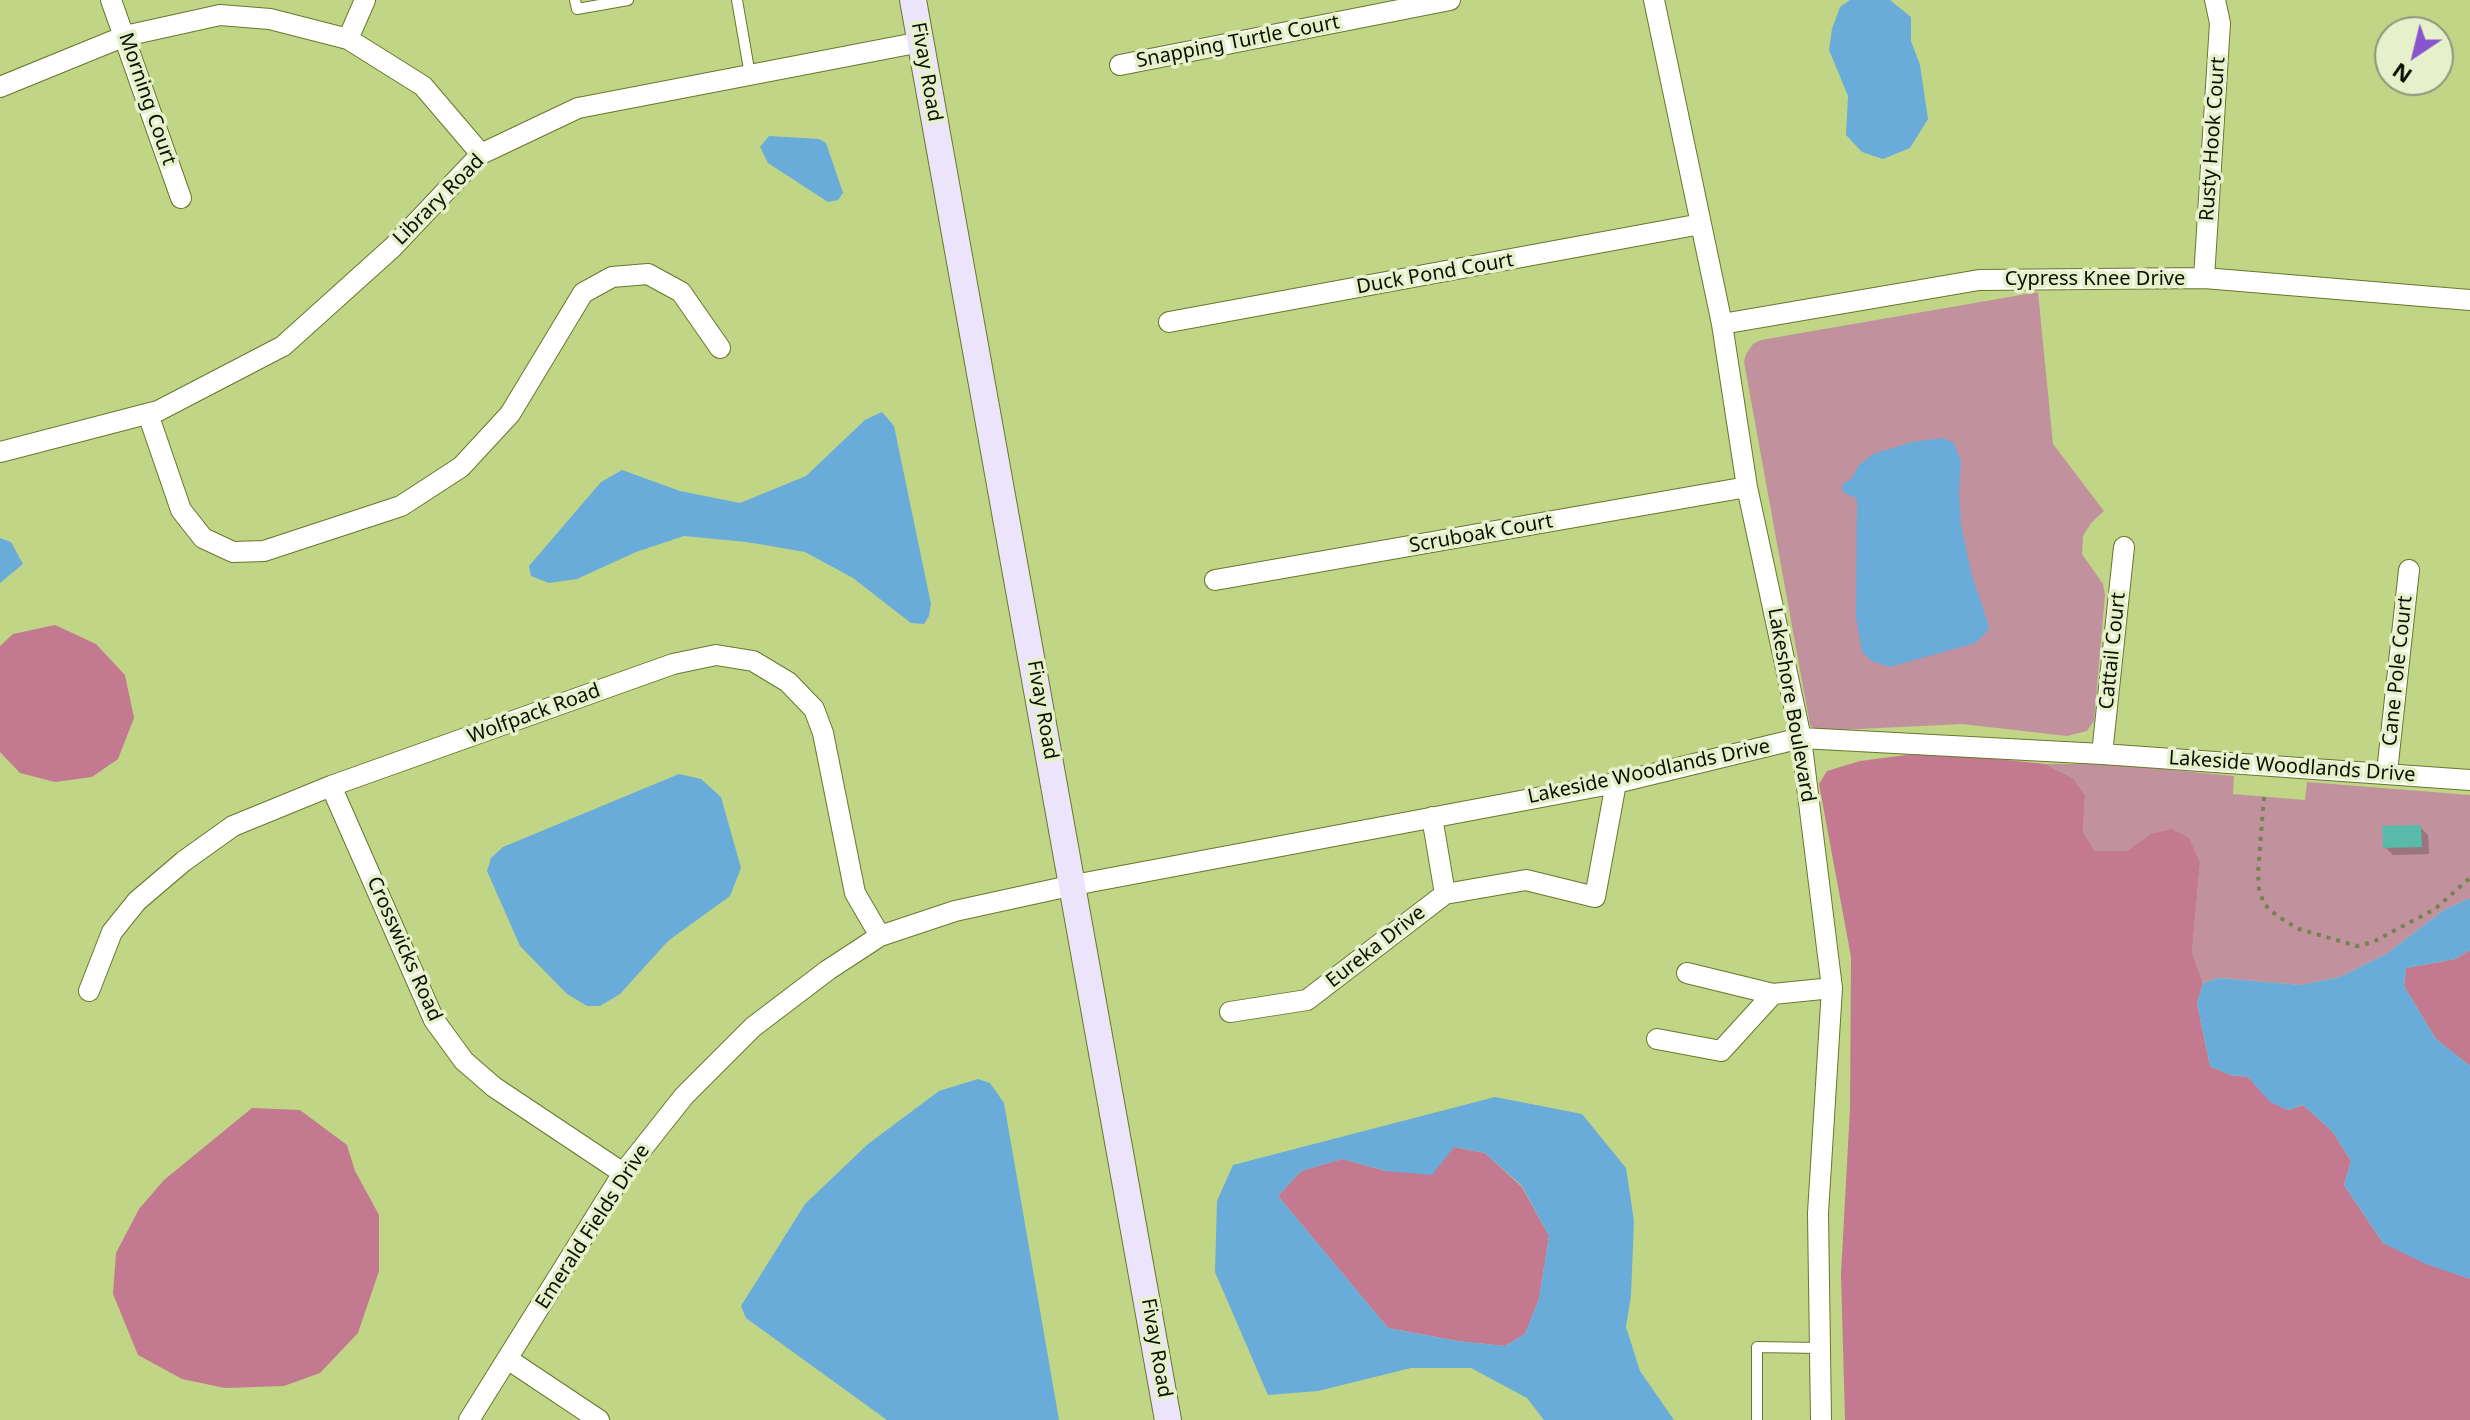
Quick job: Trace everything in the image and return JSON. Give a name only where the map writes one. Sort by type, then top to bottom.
[{"type":"street","name":"Morning Court","points":[[111,0],[181,198]]},
{"type":"street","points":[[348,39],[365,0]]},
{"type":"street","name":"Fivay Road","points":[[913,0],[1168,1420]]},
{"type":"street","name":"Snapping Turtle Court","points":[[1120,65],[1450,0]]},
{"type":"street","name":"Lakeshore Boulevard","points":[[1654,0],[1722,324],[1747,487],[1801,738],[1832,988],[1818,1213],[1821,1420]]},
{"type":"street","name":"Rusty Hook Court","points":[[2204,278],[2220,23],[2215,0]]},
{"type":"street","points":[[0,87],[125,36],[220,15],[270,19],[348,39],[423,86],[481,154]]},
{"type":"street","name":"Library Road","points":[[0,452],[148,414],[283,346],[393,247],[481,154],[578,108],[921,42]]},
{"type":"street","name":"Duck Pond Court","points":[[1169,322],[1701,224]]},
{"type":"street","points":[[148,414],[181,510],[203,538],[233,552],[264,551],[401,506],[461,467],[510,414],[583,293],[612,277],[648,274],[681,292],[720,348]]},
{"type":"street","name":"Cypress Knee Drive","points":[[1722,324],[1979,280],[2204,278],[2470,300]]},
{"type":"street","name":"Scruboak Court","points":[[1215,580],[1747,487]]},
{"type":"street","name":"Cattail Court","points":[[2102,754],[2124,547]]},
{"type":"street","name":"Cane Pole Court","points":[[2387,772],[2409,570]]},
{"type":"street","name":"Wolfpack Road","points":[[89,991],[112,932],[137,901],[184,861],[233,826],[331,786],[673,664],[716,655],[753,661],[788,682],[814,709],[823,733],[855,893],[880,936]]},
{"type":"street","name":"Lakeside Woodlands Drive","points":[[1074,885],[1616,783],[1801,738],[2102,754],[2470,780]]},
{"type":"street","points":[[1445,894],[1526,880],[1595,897],[1616,783]]},
{"type":"street","name":"Crosswicks Road","points":[[331,786],[434,1020],[464,1061],[494,1087],[623,1173]]},
{"type":"street","name":"Eureka Drive","points":[[1230,1012],[1307,1000],[1445,894],[1432,817]]},
{"type":"street","name":"Emerald Fields Drive","points":[[469,1420],[623,1173],[684,1096],[753,1027],[828,970],[880,936],[955,911],[1074,885]]},
{"type":"street","points":[[1687,973],[1773,994],[1832,988]]},
{"type":"street","points":[[1657,1039],[1721,1051],[1773,994]]},
{"type":"street","points":[[509,1360],[599,1420]]},
{"type":"lane","points":[[575,0],[577,9],[628,0]]},
{"type":"lane","points":[[737,0],[750,75]]},
{"type":"lane","points":[[1757,1420],[1757,1347],[1819,1348]]},
{"type":"path","points":[[2264,797],[2259,889],[2264,904],[2299,929],[2357,946],[2373,942],[2435,909],[2470,878]]},
{"type":"shaded area","points":[[2038,292],[2053,444],[2104,511],[2083,536],[2082,554],[2103,584],[2105,595],[2094,721],[2087,731],[2067,736],[1962,724],[1818,731],[1810,725],[1744,362],[1746,354],[1753,344],[1761,340]]},
{"type":"shaded area","points":[[55,625],[96,644],[125,675],[134,718],[118,759],[92,777],[55,782],[20,773],[0,752],[0,646],[13,634]]},
{"type":"shaded area","points":[[1906,755],[1959,755],[2045,764],[2073,778],[2085,795],[2083,832],[2095,851],[2127,851],[2150,834],[2172,829],[2189,838],[2200,863],[2192,953],[2203,983],[2197,1003],[2210,1066],[2230,1075],[2248,1077],[2270,1101],[2288,1110],[2303,1105],[2332,1131],[2351,1161],[2344,1185],[2383,1243],[2470,1279],[2470,1420],[1845,1420],[1841,1274],[1850,1108],[1851,957],[1819,784],[1827,771],[1860,761]]},
{"type":"shaded area","points":[[2045,764],[2108,764],[2234,776],[2233,794],[2305,800],[2307,782],[2470,795],[2470,898],[2444,910],[2386,954],[2340,977],[2301,985],[2219,978],[2203,983],[2192,953],[2200,863],[2150,834],[2127,851],[2095,851],[2083,832],[2085,795],[2073,778]]},
{"type":"shaded area","points":[[2470,950],[2470,1066],[2436,1039],[2404,986],[2406,968],[2455,959]]},
{"type":"shaded area","points":[[252,1108],[300,1110],[347,1145],[355,1171],[379,1215],[379,1271],[358,1333],[320,1373],[284,1386],[225,1388],[182,1379],[138,1355],[113,1294],[116,1253],[139,1209],[164,1180]]},
{"type":"shaded area","points":[[1454,1147],[1485,1153],[1522,1187],[1549,1236],[1539,1299],[1525,1334],[1505,1346],[1388,1328],[1278,1196],[1301,1171],[1342,1159],[1386,1171]]},
{"type":"water","points":[[1850,0],[1890,0],[1911,17],[1911,41],[1920,65],[1928,119],[1910,148],[1883,159],[1862,152],[1846,135],[1848,96],[1829,50],[1840,7]]},
{"type":"water","points":[[769,136],[819,139],[826,143],[843,193],[838,200],[828,202],[768,163],[760,147]]},
{"type":"water","points":[[882,412],[894,426],[931,604],[924,624],[911,623],[853,578],[805,552],[747,542],[684,536],[636,552],[577,579],[549,583],[531,576],[529,566],[601,482],[622,470],[680,491],[740,503],[806,476],[865,420]]},
{"type":"water","points":[[1942,438],[1953,442],[1961,461],[1961,525],[1971,572],[1989,627],[1975,643],[1890,667],[1872,661],[1862,652],[1856,617],[1857,499],[1843,492],[1842,485],[1873,454],[1912,442]]},
{"type":"water","points":[[0,538],[11,542],[23,564],[0,583]]},
{"type":"water","points":[[679,774],[701,779],[721,797],[741,868],[730,896],[668,941],[620,994],[600,1006],[587,1006],[567,994],[520,946],[487,871],[491,858],[503,847]]},
{"type":"water","points":[[2470,898],[2470,950],[2455,959],[2406,968],[2404,986],[2436,1039],[2470,1066],[2470,1279],[2426,1264],[2383,1243],[2344,1185],[2351,1161],[2332,1131],[2303,1105],[2288,1110],[2270,1102],[2248,1077],[2230,1075],[2210,1066],[2197,1003],[2203,983],[2219,978],[2301,985],[2340,977],[2386,954],[2444,910]]},
{"type":"water","points":[[978,1079],[990,1083],[1004,1103],[1059,1420],[887,1420],[746,1318],[741,1306],[805,1204],[868,1144],[939,1091]]},
{"type":"water","points":[[1495,1097],[1582,1114],[1626,1168],[1634,1221],[1631,1295],[1626,1327],[1640,1371],[1674,1420],[1544,1420],[1527,1398],[1471,1368],[1411,1368],[1318,1391],[1268,1395],[1215,1272],[1217,1201],[1233,1165]],"holes":[[[1454,1147],[1485,1153],[1522,1186],[1549,1236],[1539,1299],[1525,1334],[1505,1346],[1388,1328],[1278,1196],[1301,1171],[1342,1159],[1386,1171],[1432,1175]]]},
{"type":"building","points":[[2421,825],[2422,847],[2383,848],[2382,826]]}]
